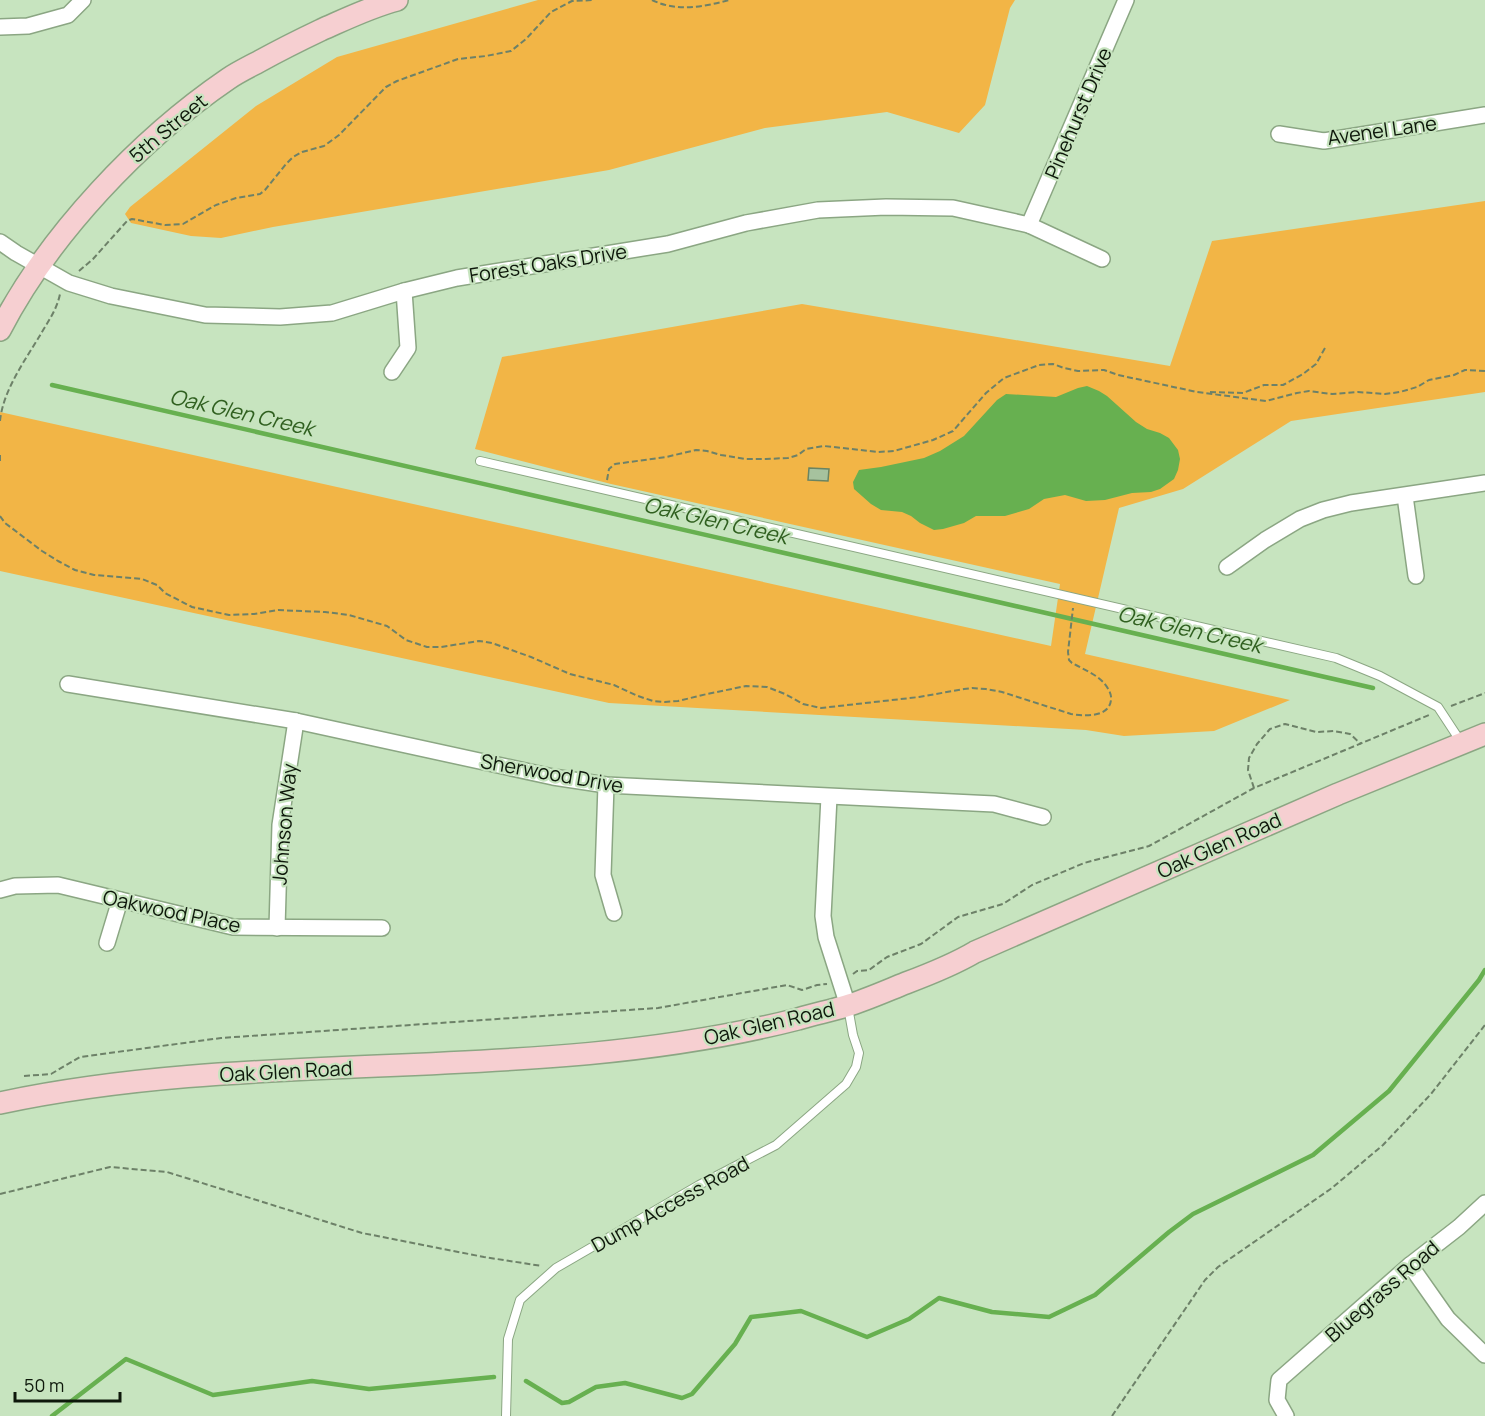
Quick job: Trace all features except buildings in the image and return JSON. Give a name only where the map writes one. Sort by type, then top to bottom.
[{"type":"main road","name":"5th Street","points":[[0,330],[12,306],[80,213],[122,167],[176,118],[229,78],[298,40],[376,5],[397,0]]},
{"type":"main road","name":"Oak Glen Road","points":[[0,1102],[124,1082],[272,1071],[509,1060],[648,1048],[752,1030],[848,1006],[953,965],[975,952],[1284,817],[1485,734]]},
{"type":"street","points":[[0,27],[28,26],[68,15],[83,0]]},
{"type":"street","name":"Pinehurst Drive","points":[[1029,225],[1126,0]]},
{"type":"street","name":"Avenel Lane","points":[[1279,134],[1324,141],[1485,115]]},
{"type":"street","name":"Forest Oaks Drive","points":[[0,242],[69,283],[111,296],[205,315],[280,317],[332,313],[456,278],[668,244],[746,223],[818,210],[886,207],[953,208],[1029,225],[1102,259]]},
{"type":"street","points":[[393,372],[408,348],[404,291]]},
{"type":"street","points":[[1227,567],[1300,519],[1323,510],[1350,503],[1485,483]]},
{"type":"street","points":[[1405,496],[1416,576]]},
{"type":"street","name":"Sherwood Drive","points":[[68,684],[296,721],[553,777],[606,785],[994,804],[1042,817]]},
{"type":"street","name":"Johnson Way","points":[[277,928],[280,825],[296,721]]},
{"type":"street","points":[[606,785],[603,875],[614,913]]},
{"type":"street","points":[[829,797],[822,916],[825,937],[848,1006]]},
{"type":"street","name":"Oakwood Place","points":[[0,890],[15,886],[58,885],[232,927],[382,928]]},
{"type":"street","points":[[107,943],[120,900]]},
{"type":"street","name":"Bluegrass Road","points":[[1286,1416],[1277,1400],[1280,1380],[1410,1265],[1459,1227],[1485,1203]]},
{"type":"street","points":[[1410,1265],[1448,1319],[1485,1355]]},
{"type":"lane","points":[[480,461],[1336,658],[1380,676],[1438,707],[1462,743]]},
{"type":"lane","name":"Dump Access Road","points":[[506,1416],[508,1339],[520,1300],[556,1268],[699,1185],[776,1145],[846,1084],[856,1066],[859,1053],[848,1006]]},
{"type":"path","points":[[0,421],[1,410],[13,384],[55,310],[60,294],[81,268],[93,259],[127,221],[132,219],[165,225],[183,224],[216,205],[236,198],[260,194],[293,157],[324,146],[339,135],[386,87],[458,59],[486,57],[511,51],[526,39],[551,12],[572,1],[594,0]]},
{"type":"path","points":[[652,0],[666,6],[696,7],[729,0]]},
{"type":"path","points":[[1197,392],[1243,393],[1264,385],[1283,385],[1316,364],[1325,348]]},
{"type":"path","points":[[605,490],[609,469],[615,464],[696,450],[745,459],[766,459],[788,458],[806,449],[824,446],[878,452],[894,451],[933,440],[953,430],[986,393],[1004,378],[1039,365],[1053,364],[1078,370],[1104,370],[1197,392],[1266,401],[1309,391],[1332,394],[1400,392],[1417,387],[1429,380],[1454,375],[1465,370],[1485,371]]},
{"type":"path","points":[[0,455],[0,464]]},
{"type":"path","points":[[0,516],[5,523],[42,551],[75,570],[94,575],[141,579],[157,585],[165,593],[192,607],[229,615],[278,610],[349,615],[387,626],[406,640],[427,647],[479,641],[492,643],[570,674],[614,685],[638,696],[665,702],[746,686],[767,687],[803,704],[821,708],[919,697],[972,688],[1002,692],[1063,712],[1090,716],[1108,708],[1111,701],[1105,684],[1069,660],[1074,596]]},
{"type":"path","points":[[24,1076],[51,1074],[80,1057],[221,1038],[658,1008],[787,985],[802,990],[817,985],[841,984],[857,971],[869,970],[887,957],[921,944],[958,917],[1003,904],[1032,885],[1084,863],[1149,846],[1254,788],[1485,693]]},
{"type":"path","points":[[1254,788],[1248,770],[1249,758],[1270,729],[1285,723],[1316,732],[1334,731],[1350,734],[1361,744]]},
{"type":"path","points":[[1112,1416],[1205,1280],[1218,1267],[1332,1188],[1383,1145],[1431,1094],[1485,1025]]},
{"type":"path","points":[[0,1194],[110,1167],[167,1172],[362,1233],[484,1257],[556,1268]]},
{"type":"shaded area","points":[[538,0],[1015,0],[1010,8],[985,105],[959,133],[887,112],[765,128],[609,170],[273,227],[221,238],[191,236],[131,223],[125,214],[130,207],[256,106],[337,57]]},
{"type":"shaded area","points":[[1485,201],[1485,392],[1291,421],[1183,489],[1119,508],[1085,654],[1290,700],[1214,731],[1124,736],[1086,730],[609,703],[0,571],[0,412],[1051,646],[1060,584],[611,484],[475,449],[502,357],[802,304],[1170,366],[1212,241]]},
{"type":"shaded area","points":[[1087,386],[1107,396],[1147,429],[1169,438],[1178,450],[1180,459],[1174,479],[1160,489],[1151,492],[1086,501],[1065,495],[1044,499],[1029,509],[1005,516],[976,516],[964,523],[934,530],[902,512],[881,510],[854,489],[853,482],[859,470],[924,458],[940,451],[964,436],[997,400],[1006,394],[1056,397]]},
{"type":"waterway","name":"Oak Glen Creek","points":[[52,385],[1373,688]]},
{"type":"waterway","points":[[526,1381],[562,1403],[569,1402],[596,1387],[625,1383],[682,1398],[692,1394],[735,1344],[751,1317],[801,1311],[867,1337],[909,1319],[939,1298],[992,1312],[1049,1317],[1095,1295],[1193,1214],[1313,1155],[1389,1091],[1485,970]]},
{"type":"waterway","points":[[52,1416],[126,1359],[213,1395],[312,1381],[369,1389],[494,1377]]}]
